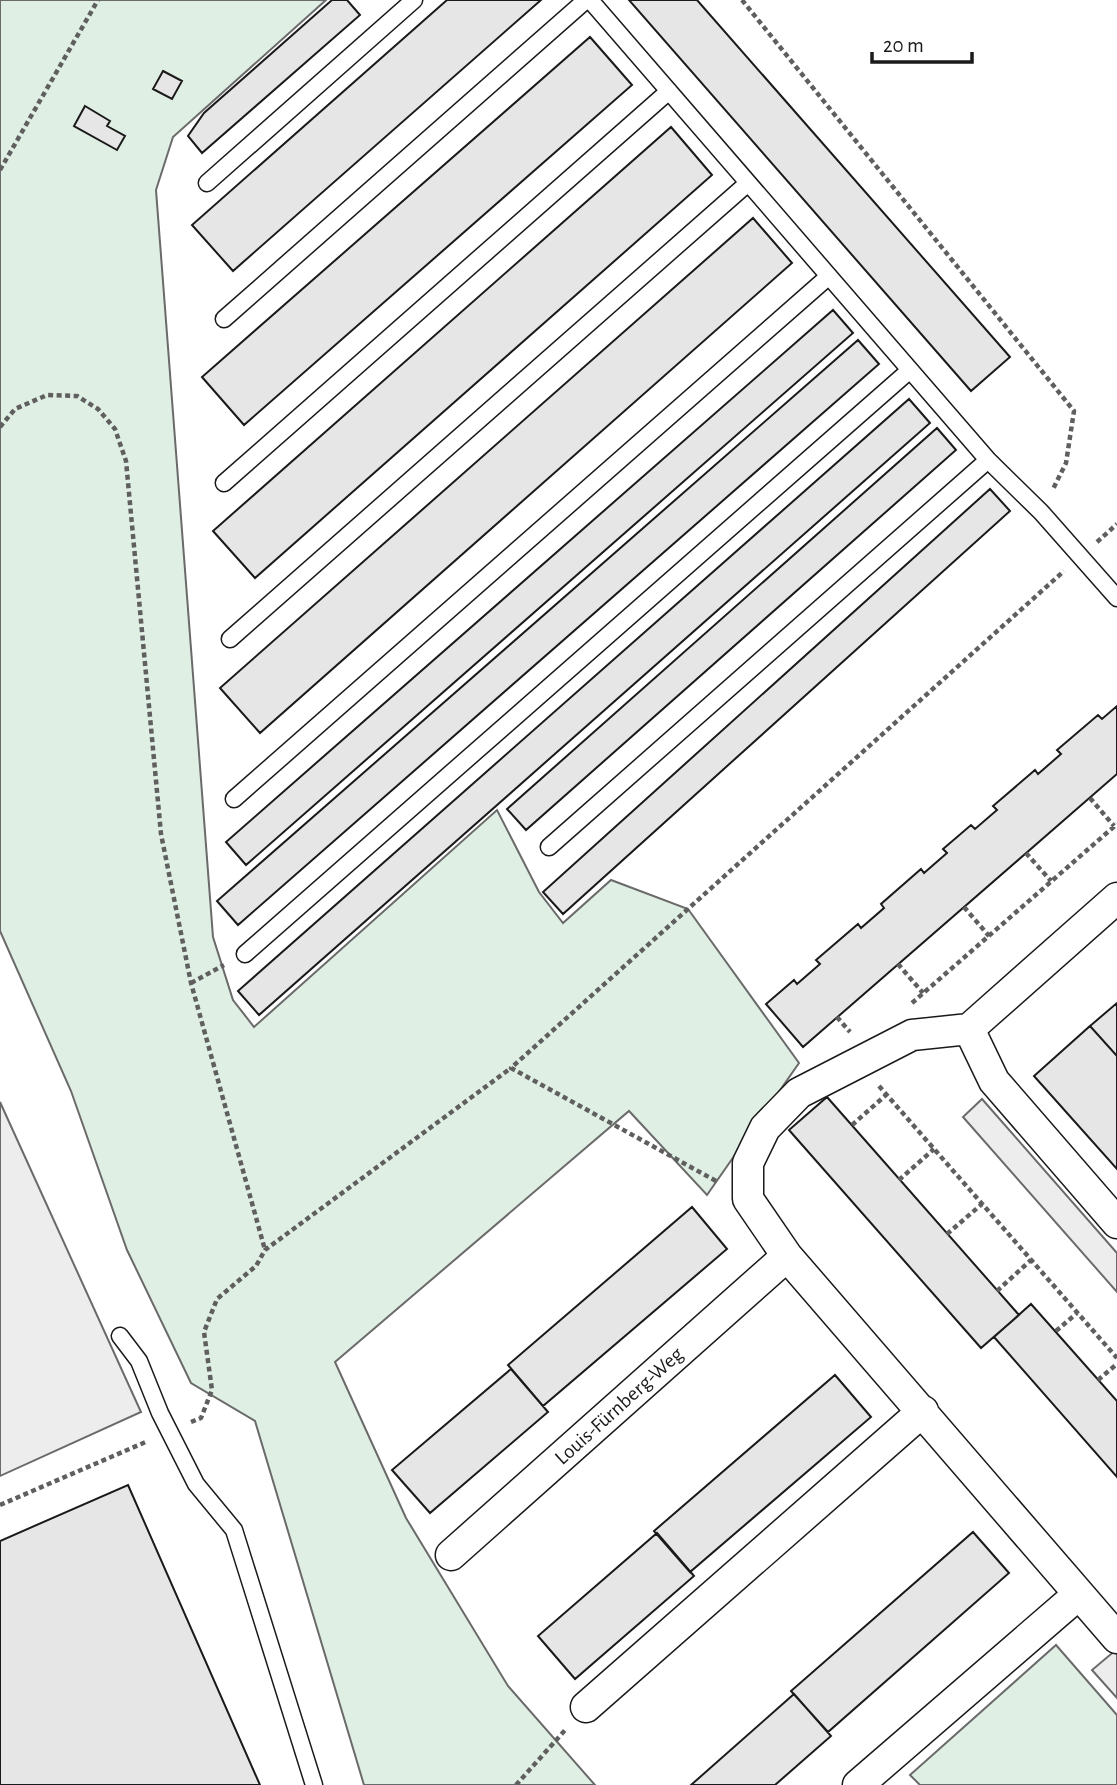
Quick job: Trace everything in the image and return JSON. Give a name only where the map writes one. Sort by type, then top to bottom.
[{"type":"street","points":[[1117,898],[969,1029],[912,1035],[799,1093],[765,1128],[748,1163],[748,1199],[787,1256],[1117,1638]]},
{"type":"street","points":[[969,1029],[994,1081],[1117,1223]]},
{"type":"street","name":"Louis-Fürnberg-Weg","points":[[451,1555],[787,1256]]},
{"type":"street","points":[[586,1707],[923,1411]]},
{"type":"street","points":[[858,1785],[1079,1594]]},
{"type":"lane","points":[[206,183],[414,0]]},
{"type":"lane","points":[[224,319],[588,0],[988,460],[1041,512],[1117,598]]},
{"type":"lane","points":[[224,483],[669,91]]},
{"type":"lane","points":[[230,639],[748,183]]},
{"type":"lane","points":[[234,799],[829,276]]},
{"type":"lane","points":[[245,954],[910,370]]},
{"type":"lane","points":[[549,847],[988,460]]},
{"type":"lane","points":[[120,1336],[139,1361],[160,1413],[196,1484],[234,1530],[314,1785]]},
{"type":"path","points":[[0,170],[98,0]]},
{"type":"path","points":[[742,0],[1074,411],[1066,463],[1041,512]]},
{"type":"path","points":[[0,427],[15,409],[47,395],[77,396],[98,409],[115,429],[127,461],[161,834],[191,983],[265,1250],[511,1068],[1117,524]]},
{"type":"path","points":[[903,1011],[1116,825],[1090,798]]},
{"type":"path","points":[[1026,853],[1051,881]]},
{"type":"path","points":[[964,907],[989,936]]},
{"type":"path","points":[[191,983],[245,954]]},
{"type":"path","points":[[898,964],[923,993]]},
{"type":"path","points":[[858,1062],[1117,1358]]},
{"type":"path","points":[[511,1068],[748,1199]]},
{"type":"path","points":[[852,1125],[886,1095]]},
{"type":"path","points":[[900,1180],[934,1149]]},
{"type":"path","points":[[947,1234],[982,1204]]},
{"type":"path","points":[[997,1290],[1031,1260]]},
{"type":"path","points":[[1056,1331],[1077,1313]]},
{"type":"path","points":[[1098,1380],[1117,1364]]},
{"type":"path","points":[[516,1785],[586,1707]]},
{"type":"green space","points":[[0,0],[326,0],[173,137],[156,190],[213,937],[233,1000],[254,1027],[497,810],[539,892],[563,923],[611,880],[688,909],[799,1063],[707,1195],[629,1111],[335,1362],[406,1518],[508,1686],[595,1785],[364,1785],[255,1421],[191,1383],[127,1250],[71,1091],[0,931]]},
{"type":"green space","points":[[1056,1645],[1117,1715],[1117,1785],[920,1785],[910,1775]]},
{"type":"shaded area","points":[[982,1099],[1117,1253],[1117,1292],[963,1117]]},
{"type":"shaded area","points":[[0,1102],[141,1412],[0,1476]]},
{"type":"shaded area","points":[[1117,1649],[1117,1698],[1092,1670]]},
{"type":"building","points":[[332,0],[347,0],[360,15],[202,153],[188,136],[204,113]]},
{"type":"building","points":[[447,0],[541,0],[233,271],[192,225]]},
{"type":"building","points":[[629,0],[697,0],[1010,357],[971,391]]},
{"type":"building","points":[[590,37],[632,85],[244,425],[202,377]]},
{"type":"building","points":[[163,71],[182,81],[172,99],[153,89]]},
{"type":"building","points":[[85,106],[110,121],[107,126],[125,136],[117,150],[74,126]]},
{"type":"building","points":[[671,127],[712,175],[255,578],[213,531]]},
{"type":"building","points":[[753,218],[792,263],[260,733],[220,688]]},
{"type":"building","points":[[833,310],[853,333],[246,865],[226,842]]},
{"type":"building","points":[[858,340],[879,364],[238,925],[217,901]]},
{"type":"building","points":[[909,399],[930,423],[259,1015],[238,991]]},
{"type":"building","points":[[937,428],[956,450],[526,830],[507,809]]},
{"type":"building","points":[[990,489],[1010,511],[563,914],[543,892]]},
{"type":"building","points":[[1117,706],[1117,774],[803,1047],[766,1004],[794,980],[797,984],[820,964],[816,960],[858,924],[861,928],[884,908],[881,904],[921,869],[924,873],[947,853],[943,849],[971,825],[975,829],[997,810],[993,806],[1035,770],[1038,774],[1061,754],[1057,750],[1098,715],[1102,719]]},
{"type":"building","points":[[1117,1003],[1117,1056],[1090,1026]]},
{"type":"building","points":[[1090,1026],[1117,1056],[1117,1169],[1034,1076]]},
{"type":"building","points":[[827,1097],[1019,1315],[981,1348],[789,1130]]},
{"type":"building","points":[[692,1207],[727,1249],[543,1406],[508,1365]]},
{"type":"building","points":[[1031,1304],[1117,1401],[1117,1477],[994,1337]]},
{"type":"building","points":[[511,1369],[548,1412],[430,1513],[392,1470]]},
{"type":"building","points":[[835,1375],[871,1417],[690,1572],[654,1531]]},
{"type":"building","points":[[128,1485],[260,1785],[0,1785],[0,1541]]},
{"type":"building","points":[[973,1532],[1009,1573],[828,1732],[791,1691]]},
{"type":"building","points":[[657,1533],[694,1576],[575,1679],[538,1636]]},
{"type":"building","points":[[794,1694],[831,1736],[775,1785],[691,1785]]}]
